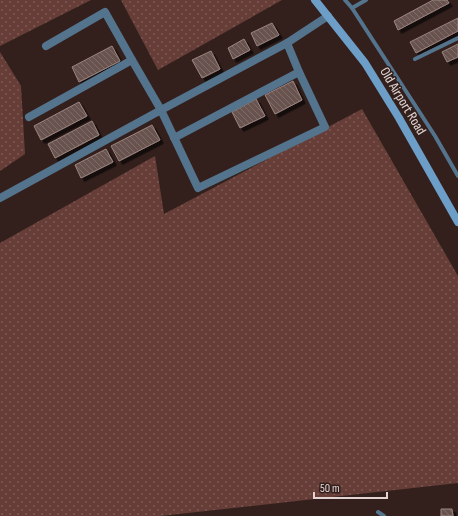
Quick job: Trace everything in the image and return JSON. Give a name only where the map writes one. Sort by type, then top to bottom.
[{"type":"main road","name":"Old Airport Road","points":[[316,0],[364,63],[396,112],[458,222]]},
{"type":"street","points":[[46,46],[105,12],[161,110],[198,188],[325,127],[287,43]]},
{"type":"street","points":[[0,198],[287,43],[328,16]]},
{"type":"street","points":[[29,117],[132,60]]},
{"type":"street","points":[[174,138],[299,72]]},
{"type":"lane","points":[[345,0],[352,8],[435,136],[458,176]]},
{"type":"lane","points":[[352,8],[366,0]]},
{"type":"lane","points":[[415,59],[458,38]]},
{"type":"lane","points":[[378,512],[384,516]]},
{"type":"shaded area","points":[[0,0],[91,0],[0,46]]},
{"type":"shaded area","points":[[121,0],[282,0],[158,70]]},
{"type":"shaded area","points":[[0,52],[21,86],[25,154],[0,171]]},
{"type":"shaded area","points":[[362,109],[458,276],[458,483],[161,516],[0,516],[0,243],[155,156],[164,214]]},
{"type":"building","points":[[433,0],[447,0],[449,3],[398,30],[394,21]]},
{"type":"building","points":[[458,18],[458,31],[416,53],[410,42]]},
{"type":"building","points":[[272,23],[279,35],[257,46],[251,33]]},
{"type":"building","points":[[244,39],[250,50],[233,59],[228,48]]},
{"type":"building","points":[[458,44],[458,57],[447,62],[442,52]]},
{"type":"building","points":[[112,46],[120,61],[79,82],[72,67]]},
{"type":"building","points":[[211,51],[220,69],[202,78],[192,60]]},
{"type":"building","points":[[293,81],[302,100],[275,114],[265,95]]},
{"type":"building","points":[[256,99],[265,116],[240,128],[232,112]]},
{"type":"building","points":[[79,102],[87,116],[41,140],[34,126]]},
{"type":"building","points":[[92,121],[99,135],[55,158],[48,144]]},
{"type":"building","points":[[152,125],[160,140],[119,161],[111,146]]},
{"type":"building","points":[[106,149],[113,162],[81,178],[75,165]]},
{"type":"building","points":[[441,509],[452,509],[453,516],[441,516]]}]
